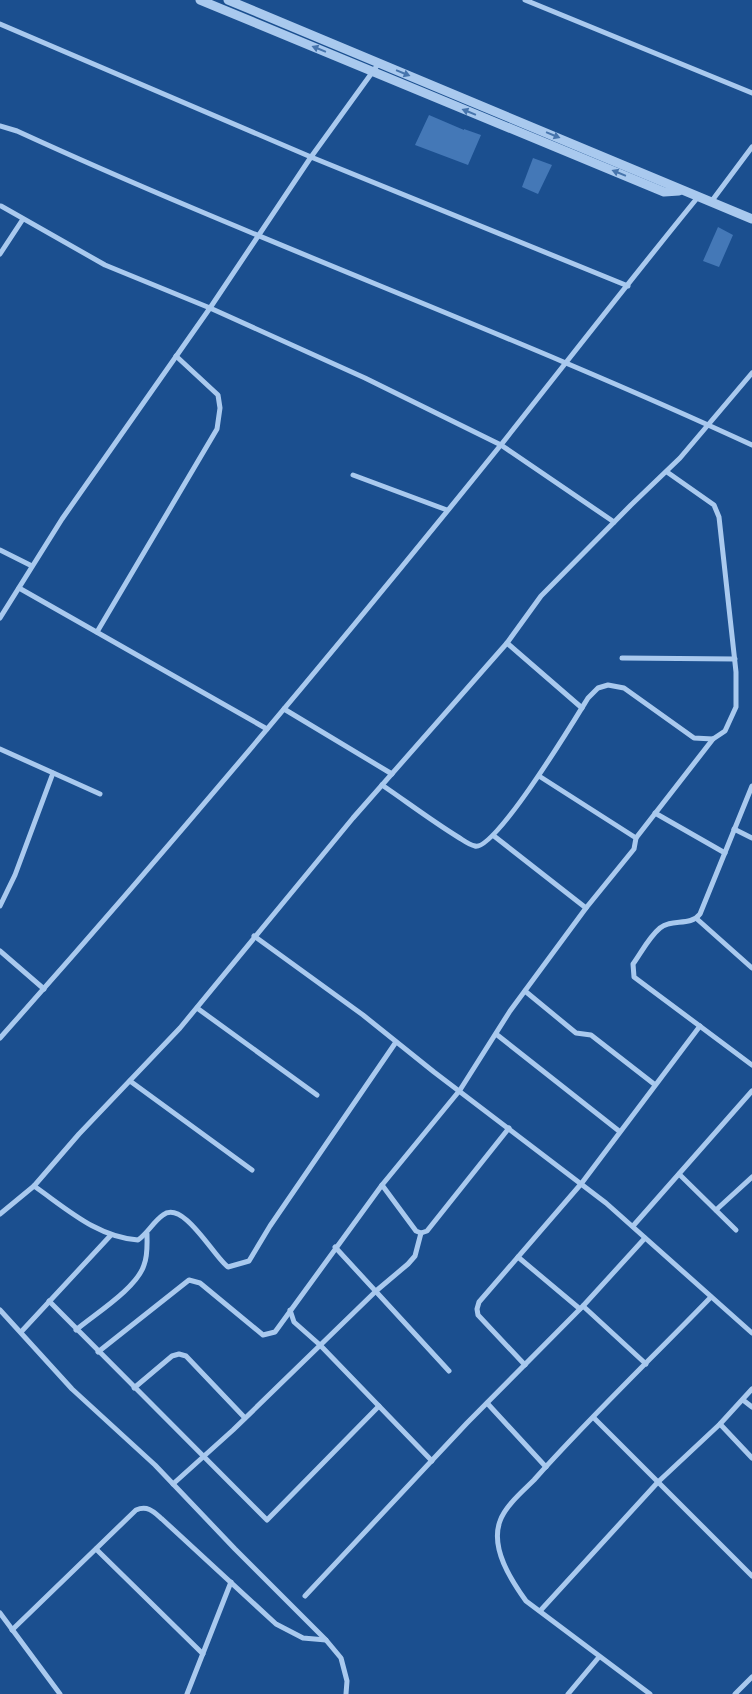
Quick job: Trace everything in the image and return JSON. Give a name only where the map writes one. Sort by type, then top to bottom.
[{"type":"street","points":[[200,0],[664,192],[679,191]]},
{"type":"street","points":[[228,0],[664,181],[679,191],[712,202],[752,219]]},
{"type":"street","points":[[525,0],[752,93]]},
{"type":"street","points":[[0,24],[311,156],[628,286]]},
{"type":"street","points":[[0,618],[62,519],[210,308],[311,156],[379,63]]},
{"type":"street","points":[[0,126],[5,126],[137,186],[566,362],[752,445]]},
{"type":"street","points":[[712,202],[752,147]]},
{"type":"street","points":[[0,1038],[129,893],[267,730],[501,445],[698,197]]},
{"type":"street","points":[[1,206],[105,265],[210,308],[365,378],[501,445],[614,522]]},
{"type":"street","points":[[0,254],[23,219]]},
{"type":"street","points":[[97,632],[217,429],[220,408],[218,396],[176,356]]},
{"type":"street","points":[[0,1214],[34,1186],[196,1008],[254,936],[382,785],[507,643],[541,596],[614,522],[667,472],[752,373]]},
{"type":"street","points":[[98,1352],[189,1280],[200,1283],[263,1335],[275,1332],[335,1247],[382,1185],[460,1090],[524,991],[586,908],[634,849],[636,838],[712,739],[725,731],[736,707],[735,659],[719,517],[714,505],[667,472]]},
{"type":"street","points":[[354,475],[447,510]]},
{"type":"street","points":[[0,550],[32,566]]},
{"type":"street","points":[[19,588],[267,730]]},
{"type":"street","points":[[507,643],[582,708]]},
{"type":"street","points":[[622,658],[735,659]]},
{"type":"street","points":[[382,785],[475,847],[483,846],[494,836],[539,776],[582,708],[598,688],[608,685],[624,688],[694,738],[712,739]]},
{"type":"street","points":[[284,708],[392,774]]},
{"type":"street","points":[[0,749],[100,794]]},
{"type":"street","points":[[0,906],[54,773]]},
{"type":"street","points":[[539,776],[636,838]]},
{"type":"street","points":[[752,786],[697,919],[691,922],[675,922],[660,928],[633,964],[632,971],[634,977],[752,1065]]},
{"type":"street","points":[[655,813],[725,853]]},
{"type":"street","points":[[734,829],[752,838]]},
{"type":"street","points":[[494,836],[586,908]]},
{"type":"street","points":[[697,919],[752,968]]},
{"type":"street","points":[[254,936],[363,1015],[581,1184],[632,1226],[752,1333]]},
{"type":"street","points":[[0,951],[44,989]]},
{"type":"street","points":[[524,991],[576,1033],[591,1035],[654,1084]]},
{"type":"street","points":[[196,1008],[317,1096]]},
{"type":"street","points":[[525,1365],[478,1315],[479,1302],[581,1184],[654,1084],[700,1026]]},
{"type":"street","points":[[496,1034],[619,1131]]},
{"type":"street","points":[[34,1186],[97,1230],[138,1240],[147,1234],[163,1214],[171,1211],[178,1212],[203,1238],[221,1262],[228,1267],[249,1261],[270,1226],[396,1042]]},
{"type":"street","points":[[130,1080],[252,1170]]},
{"type":"street","points":[[632,1226],[752,1091]]},
{"type":"street","points":[[382,1185],[416,1231],[421,1233],[427,1231],[509,1128]]},
{"type":"street","points":[[679,1174],[736,1230]]},
{"type":"street","points":[[716,1210],[752,1177]]},
{"type":"street","points":[[173,1484],[415,1256],[421,1233]]},
{"type":"street","points":[[20,1332],[111,1234]]},
{"type":"street","points":[[76,1330],[133,1283],[144,1268],[147,1257],[147,1234]]},
{"type":"street","points":[[305,1596],[487,1403],[582,1308],[645,1238]]},
{"type":"street","points":[[335,1247],[449,1371]]},
{"type":"street","points":[[518,1257],[582,1308],[646,1364]]},
{"type":"street","points":[[650,1694],[526,1601],[516,1587],[501,1557],[498,1546],[498,1529],[504,1514],[546,1466],[711,1297]]},
{"type":"street","points":[[49,1301],[202,1458],[267,1520],[379,1406]]},
{"type":"street","points":[[0,1310],[72,1389],[173,1484],[326,1640],[341,1658],[347,1681],[346,1694]]},
{"type":"street","points":[[290,1310],[294,1322],[320,1346],[432,1461]]},
{"type":"street","points":[[134,1388],[172,1356],[179,1354],[186,1356],[245,1418]]},
{"type":"street","points":[[540,1611],[658,1482],[720,1424],[752,1389]]},
{"type":"street","points":[[743,1400],[752,1407]]},
{"type":"street","points":[[487,1403],[546,1466]]},
{"type":"street","points":[[594,1418],[752,1576]]},
{"type":"street","points":[[720,1424],[752,1458]]},
{"type":"street","points":[[12,1630],[136,1510],[150,1508],[276,1624],[303,1638],[326,1640]]},
{"type":"street","points":[[96,1549],[203,1654]]},
{"type":"street","points":[[187,1694],[231,1582]]},
{"type":"street","points":[[0,1613],[60,1694]]},
{"type":"street","points":[[568,1694],[599,1657]]},
{"type":"street","points":[[735,1694],[752,1677]]},
{"type":"building","points":[[429,115],[481,135],[468,165],[415,145]]},
{"type":"building","points":[[533,158],[552,165],[538,194],[522,187]]},
{"type":"building","points":[[718,227],[733,235],[719,267],[703,261]]}]
